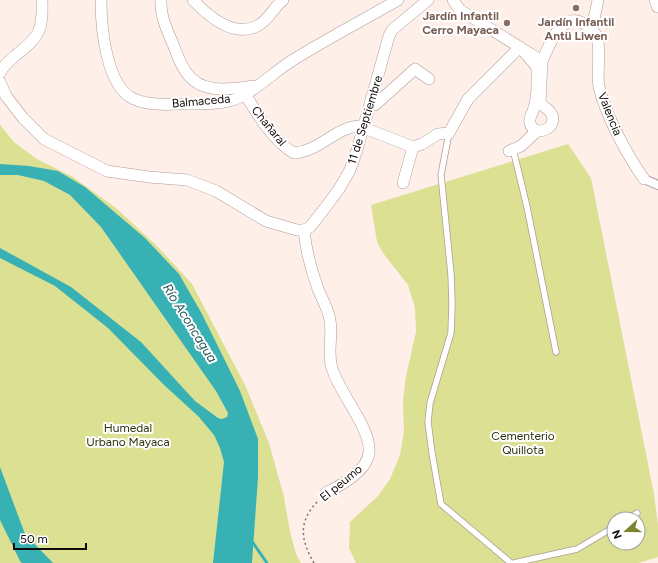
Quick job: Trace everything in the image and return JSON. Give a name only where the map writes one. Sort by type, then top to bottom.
[{"type":"street","points":[[1,70],[29,45],[38,34],[42,18],[42,0]]},
{"type":"street","name":"Balmaceda","points":[[101,0],[101,16],[106,51],[113,76],[122,89],[132,99],[144,103],[162,104],[194,104],[230,101],[245,94],[291,61],[398,0]]},
{"type":"street","points":[[161,0],[162,17],[181,65],[190,78],[197,83],[212,88],[234,89],[256,86]]},
{"type":"street","points":[[193,0],[215,20],[234,29],[245,30],[258,26],[272,13],[282,0]]},
{"type":"street","name":"11 de Septiembre","points":[[304,230],[310,227],[350,170],[370,105],[388,36],[392,30],[428,0]]},
{"type":"street","points":[[453,0],[460,10],[542,61]]},
{"type":"street","name":"Valencia","points":[[598,0],[592,29],[596,36],[599,86],[606,109],[633,164],[644,179],[658,185]]},
{"type":"street","points":[[656,0],[658,6]]},
{"type":"street","points":[[511,149],[521,146],[537,131],[545,131],[549,129],[553,120],[552,114],[540,103],[542,61],[556,31],[566,22],[579,21],[592,29]]},
{"type":"street","points":[[520,47],[537,67],[536,99],[530,116],[530,122],[537,131]]},
{"type":"street","points":[[363,128],[413,147],[422,144],[438,134],[449,133],[468,99],[520,47]]},
{"type":"street","points":[[370,105],[375,105],[415,69],[429,79]]},
{"type":"street","points":[[0,82],[6,96],[23,118],[44,139],[106,171],[187,180],[216,191],[266,221],[297,230],[304,230]]},
{"type":"street","name":"Chañaral","points":[[245,94],[256,112],[279,141],[294,152],[310,150],[350,127],[360,126],[363,128]]},
{"type":"street","points":[[403,183],[413,147]]},
{"type":"street","name":"El peumo","points":[[304,230],[309,261],[330,320],[329,356],[334,376],[356,414],[370,445],[368,459],[360,470],[341,486],[326,493]]},
{"type":"lane","points":[[449,133],[441,175],[451,274],[452,304],[450,333],[430,403],[428,422],[441,504],[512,563],[577,549],[606,532]]},
{"type":"lane","points":[[511,149],[527,207],[556,352]]},
{"type":"path","name":"El peumo","points":[[314,563],[302,534],[305,522],[313,506],[326,493]]},
{"type":"green space","name":"Humedal Urbano Mayaca","points":[[0,125],[15,143],[37,159],[73,177],[116,208],[158,247],[192,284],[245,385],[269,443],[284,497],[290,532],[296,554],[301,563],[0,563]]},
{"type":"green space","name":"Cementerio Quillota","points":[[568,144],[591,178],[654,494],[658,526],[658,557],[639,563],[356,563],[349,548],[350,522],[378,496],[390,479],[400,455],[404,432],[403,401],[406,376],[416,332],[415,308],[408,285],[383,253],[377,242],[371,205]]},
{"type":"water","name":"Río Aconcagua","points":[[0,164],[29,166],[58,171],[85,187],[145,238],[179,274],[202,314],[240,391],[258,439],[258,477],[252,563],[213,563],[224,462],[214,435],[199,417],[163,384],[108,328],[55,286],[0,258],[0,248],[71,287],[141,342],[195,401],[218,418],[222,419],[227,417],[228,413],[216,391],[101,227],[70,195],[44,181],[18,175],[0,175]]},
{"type":"water","points":[[0,467],[25,534],[53,563],[22,563],[20,561],[0,520]]},
{"type":"waterway","points":[[251,540],[267,563]]},
{"type":"place","name":"Jardín Infantil Antü Liwen","points":[[576,8]]},
{"type":"place","name":"Jardín Infantil Cerro Mayaca","points":[[507,23]]}]
